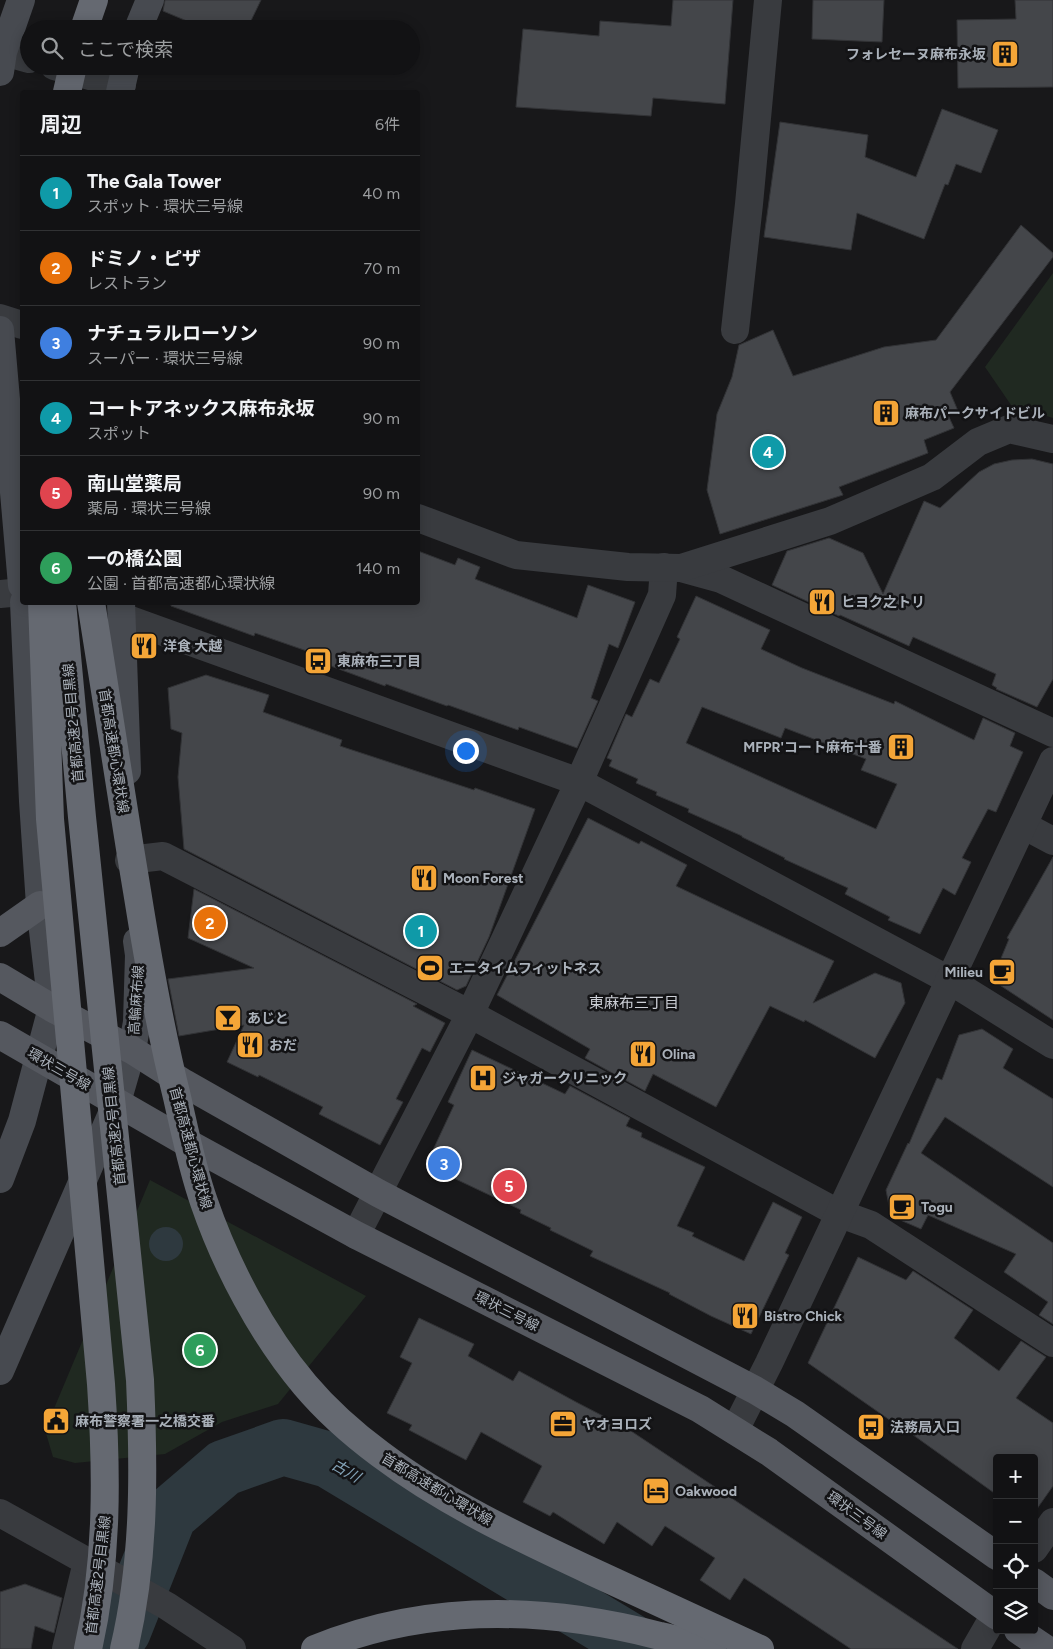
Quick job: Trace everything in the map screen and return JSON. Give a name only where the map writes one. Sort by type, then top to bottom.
[{"type":"highway","points":[[74,14],[94,0]]},
{"type":"highway","points":[[49,90],[52,75]]},
{"type":"highway","points":[[67,90],[71,75]]},
{"type":"highway","name":"首都高速2号目黒線","points":[[42,605],[50,819],[100,1374],[105,1449],[106,1508],[102,1564],[88,1649]]},
{"type":"highway","name":"首都高速2号目黒線","points":[[62,605],[81,807],[141,1389],[143,1508],[138,1569],[124,1649]]},
{"type":"highway","name":"首都高速都心環状線","points":[[73,605],[132,966],[177,1165],[203,1239],[228,1293],[251,1332],[280,1375],[316,1416],[360,1455],[402,1486],[456,1520],[533,1560],[724,1649]]},
{"type":"highway","name":"首都高速都心環状線","points":[[90,605],[148,964],[191,1160],[217,1236],[242,1289],[263,1326],[289,1365],[325,1407],[378,1453],[409,1475],[464,1508],[537,1546],[760,1649]]},
{"type":"highway","points":[[315,1649],[379,1627],[441,1616],[508,1613],[570,1618],[634,1629],[712,1649]]},
{"type":"highway","points":[[354,1649],[383,1639],[444,1628],[508,1626],[570,1630],[636,1641],[665,1649]]},
{"type":"main road","points":[[1,58],[21,0]]},
{"type":"main road","points":[[142,20],[150,0]]},
{"type":"main road","points":[[0,330],[20,562]]},
{"type":"main road","points":[[0,1179],[22,1121],[52,1008],[40,905],[24,605]]},
{"type":"main road","name":"高輪麻布線","points":[[0,1371],[117,1102],[132,1050],[137,1022],[139,954],[129,860],[122,610]]},
{"type":"main road","points":[[0,933],[40,905]]},
{"type":"main road","points":[[0,977],[52,1008],[132,1050],[192,1087],[378,1193],[755,1390],[795,1414],[993,1553]]},
{"type":"main road","name":"環状三号線","points":[[0,1035],[184,1141],[356,1235],[700,1409],[787,1464],[993,1612]]},
{"type":"main road","points":[[1038,1585],[1053,1596]]},
{"type":"main road","points":[[1024,1634],[1046,1649]]},
{"type":"street","points":[[735,330],[768,0]]},
{"type":"street","points":[[1,58],[20,59]]},
{"type":"street","points":[[95,75],[122,81]]},
{"type":"street","points":[[0,318],[20,324]]},
{"type":"street","points":[[672,567],[830,521],[932,477],[978,442],[1009,429],[1053,439]]},
{"type":"street","points":[[420,519],[516,555],[628,567],[672,567],[721,580],[1053,733]]},
{"type":"street","points":[[356,1235],[470,1014],[579,782],[662,595],[672,567]]},
{"type":"street","points":[[0,594],[20,592]]},
{"type":"street","points":[[122,610],[579,782],[949,980],[1053,1045]]},
{"type":"street","points":[[735,1430],[1053,761]]},
{"type":"street","points":[[1023,825],[1053,841]]},
{"type":"street","points":[[129,860],[163,856],[470,1014],[838,1213],[871,1226],[1053,1343]]},
{"type":"street","points":[[0,1513],[167,1606],[232,1649]]},
{"type":"street","points":[[1038,1544],[1053,1522]]},
{"type":"street","points":[[66,1649],[77,1556]]},
{"type":"street","points":[[975,1649],[993,1619]]},
{"type":"shaded area","points":[[1053,273],[1053,418],[1011,405],[985,367]]},
{"type":"shaded area","points":[[150,1180],[366,1296],[278,1404],[222,1422],[165,1454],[75,1463],[53,1457],[45,1430]]},
{"type":"shaded area","points":[[166,1227],[173,1228],[178,1232],[182,1237],[182,1251],[178,1256],[173,1260],[166,1261],[159,1260],[154,1256],[150,1251],[149,1244],[150,1237],[154,1232],[159,1228]]},
{"type":"building","points":[[165,0],[261,0],[251,20],[184,20],[163,11]]},
{"type":"building","points":[[673,0],[733,0],[725,104],[653,98],[651,116],[516,107],[523,29],[599,36],[600,21],[671,26]]},
{"type":"building","points":[[813,0],[884,0],[882,42],[812,39]]},
{"type":"building","name":"フォレセーヌ麻布永坂","points":[[1015,0],[1053,0],[1053,87],[958,88],[957,20],[1016,19]]},
{"type":"building","points":[[942,109],[998,130],[981,173],[956,164],[948,185],[945,184],[924,239],[857,213],[851,250],[764,237],[780,122],[868,135],[865,157],[916,177]]},
{"type":"building","points":[[1021,225],[1053,253],[1053,257],[950,392],[958,411],[948,415],[954,428],[924,440],[928,453],[839,487],[843,495],[720,534],[707,490],[717,414],[732,377],[739,345],[773,330],[793,376],[884,347],[936,340]]},
{"type":"building","points":[[1032,459],[1053,464],[1053,679],[1037,707],[996,689],[992,685],[996,674],[913,637],[909,646],[772,585],[787,551],[829,538],[863,553],[883,594],[924,501],[940,508],[979,472],[994,464],[1012,460]]},
{"type":"building","points":[[420,552],[455,565],[458,558],[480,567],[475,579],[577,618],[588,585],[635,602],[618,648],[609,644],[591,698],[598,701],[577,748],[519,727],[518,730],[386,684],[385,686],[328,665],[330,659],[255,633],[254,636],[171,606],[420,605]]},
{"type":"building","points":[[696,596],[770,630],[761,649],[802,668],[894,704],[895,701],[974,740],[983,718],[1015,733],[1010,746],[1023,752],[996,812],[988,809],[962,858],[971,862],[955,895],[943,888],[920,934],[888,920],[890,917],[845,894],[848,888],[688,812],[689,809],[656,795],[657,792],[636,783],[638,779],[609,766],[612,760],[607,758],[626,714],[632,717],[650,679],[659,683],[680,639],[677,637]],"holes":[[[702,707],[781,738],[785,728],[866,759],[861,770],[897,784],[876,829],[686,743]]]},
{"type":"building","points":[[206,675],[269,695],[263,712],[342,740],[340,746],[474,790],[475,788],[535,809],[489,937],[466,986],[457,990],[184,849],[178,777],[182,733],[171,729],[168,688]]},
{"type":"building","points":[[588,818],[639,844],[641,841],[687,865],[676,886],[834,961],[813,1003],[875,973],[901,983],[905,1003],[875,1058],[805,1020],[804,1022],[770,1006],[716,1107],[653,1074],[645,1091],[585,1058],[590,1049],[497,995]]},
{"type":"building","points":[[1053,857],[1053,1020],[992,980],[1009,939],[1007,938]]},
{"type":"building","points":[[194,889],[417,1004],[413,1006],[445,1023],[430,1052],[422,1048],[396,1099],[403,1102],[380,1145],[319,1114],[323,1107],[259,1075],[258,1077],[227,1062],[244,1025],[179,1036],[168,979],[254,968],[188,938]]},
{"type":"building","points":[[982,1029],[1013,1049],[1003,1068],[1053,1099],[1053,1187],[945,1117],[921,1153],[1053,1243],[1053,1324],[1039,1315],[1048,1302],[1004,1272],[1016,1254],[928,1215],[921,1229],[891,1216],[886,1190],[909,1144],[937,1078],[942,1080],[959,1035]]},
{"type":"building","points":[[472,1050],[565,1094],[570,1086],[630,1118],[626,1126],[642,1133],[641,1137],[705,1167],[677,1226],[694,1233],[692,1236],[744,1261],[773,1202],[802,1217],[785,1253],[789,1255],[751,1334],[711,1316],[670,1293],[590,1256],[593,1251],[520,1213],[521,1210],[426,1165],[454,1105],[448,1102]]},
{"type":"building","points":[[858,1257],[906,1280],[913,1271],[973,1310],[954,1338],[999,1371],[1021,1341],[1046,1357],[1016,1398],[1053,1423],[1053,1486],[1038,1507],[1038,1454],[993,1454],[993,1492],[808,1363]]},
{"type":"building","points":[[419,1318],[474,1344],[468,1356],[513,1381],[519,1371],[628,1429],[958,1649],[851,1649],[744,1578],[730,1600],[700,1580],[715,1558],[665,1526],[652,1546],[617,1522],[604,1544],[553,1512],[550,1516],[523,1502],[542,1466],[481,1432],[466,1460],[409,1430],[412,1425],[387,1413],[412,1363],[400,1357]]},
{"type":"building","points":[[25,1584],[62,1598],[54,1633],[35,1626],[31,1649],[0,1649],[0,1592]]},
{"type":"waterway","name":"古川","points":[[123,1631],[169,1515],[224,1468],[283,1447],[329,1460],[643,1649]]},
{"type":"place","name":"フォレセーヌ麻布永坂","points":[[1005,54]]},
{"type":"place","name":"麻布パークサイドビル","points":[[886,413]]},
{"type":"place","name":"コートアネックス麻布永坂","points":[[768,452]]},
{"type":"place","name":"ヒヨク之トリ","points":[[822,602]]},
{"type":"place","name":"洋食 大越","points":[[144,646]]},
{"type":"place","name":"東麻布三丁目","points":[[318,661]]},
{"type":"place","name":"MFPR'コート麻布十番","points":[[901,747]]},
{"type":"place","name":"Moon Forest","points":[[424,878]]},
{"type":"place","name":"ドミノ・ピザ","points":[[210,923]]},
{"type":"place","name":"The Gala Tower","points":[[421,931]]},
{"type":"place","name":"エニタイムフィットネス","points":[[430,968]]},
{"type":"place","name":"Milieu","points":[[1002,972]]},
{"type":"place","name":"あじと","points":[[228,1018]]},
{"type":"place","name":"おだ","points":[[250,1045]]},
{"type":"place","name":"Olina","points":[[643,1054]]},
{"type":"place","name":"ジャガークリニック","points":[[483,1078]]},
{"type":"place","name":"ナチュラルローソン","points":[[444,1164]]},
{"type":"place","name":"南山堂薬局","points":[[509,1186]]},
{"type":"place","name":"Togu","points":[[902,1207]]},
{"type":"place","name":"Bistro Chick","points":[[745,1316]]},
{"type":"place","name":"一の橋公園","points":[[200,1350]]},
{"type":"place","name":"麻布警察署一之橋交番","points":[[56,1421]]},
{"type":"place","name":"ヤオヨロズ","points":[[563,1424]]},
{"type":"place","name":"法務局入口","points":[[871,1427]]},
{"type":"place","name":"Oakwood","points":[[656,1491]]},
{"type":"district","name":"東麻布三丁目","points":[[634,1003]]}]
